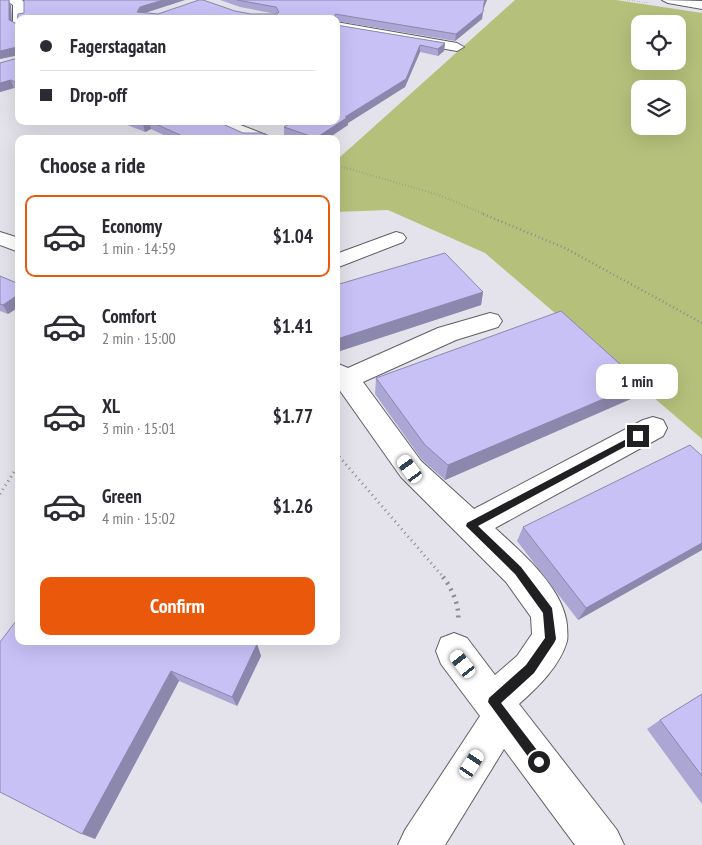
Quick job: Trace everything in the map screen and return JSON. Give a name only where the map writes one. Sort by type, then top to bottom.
[{"type":"street","points":[[11,0],[19,3],[19,15]]},
{"type":"street","points":[[668,0],[702,5]]},
{"type":"street","points":[[340,27],[457,47]]},
{"type":"street","points":[[225,125],[250,135]]},
{"type":"street","points":[[0,238],[15,244]]},
{"type":"street","points":[[340,260],[396,238]]},
{"type":"street","points":[[420,845],[498,709],[530,669],[550,639],[548,612],[518,570],[410,469],[341,376],[447,334],[490,322]]},
{"type":"street","points":[[471,526],[653,428]]},
{"type":"street","points":[[454,651],[602,845]]},
{"type":"path","points":[[340,166],[439,195],[565,248],[702,323]]},
{"type":"path","points":[[340,458],[449,584],[459,613],[454,651]]},
{"type":"path","points":[[0,494],[15,470]]},
{"type":"green space","points":[[515,0],[616,0],[702,13],[702,439],[485,253],[388,210],[340,212],[340,157]]},
{"type":"building","points":[[0,0],[9,0],[9,20],[15,23],[15,47],[0,51]]},
{"type":"building","points":[[24,0],[163,0],[140,7],[137,12],[158,14],[203,0],[235,11],[251,14],[277,14],[279,12],[276,7],[237,0],[485,0],[483,12],[456,34],[335,14],[18,15],[24,13]]},
{"type":"building","points":[[340,26],[445,43],[438,49],[420,45],[406,79],[345,117],[348,117],[340,122]]},
{"type":"building","points":[[15,59],[15,82],[11,80],[0,83],[0,63]]},
{"type":"building","points":[[158,125],[225,125],[243,133],[267,135],[180,135]]},
{"type":"building","points":[[287,125],[336,125],[321,135],[307,135],[284,127]]},
{"type":"building","points":[[445,253],[483,292],[340,338],[340,284]]},
{"type":"building","points":[[0,276],[15,282],[15,297],[3,305],[0,304]]},
{"type":"building","points":[[561,311],[641,383],[448,465],[425,445],[376,378]]},
{"type":"building","points":[[690,445],[702,456],[702,543],[586,608],[523,527]]},
{"type":"building","points":[[15,622],[15,645],[257,645],[232,697],[171,671],[82,834],[0,792],[0,642]]},
{"type":"building","points":[[702,694],[702,776],[660,720]]},
{"type":"route","points":[[539,762],[493,702],[530,669],[550,639],[548,612],[518,570],[471,526],[638,436]]}]
